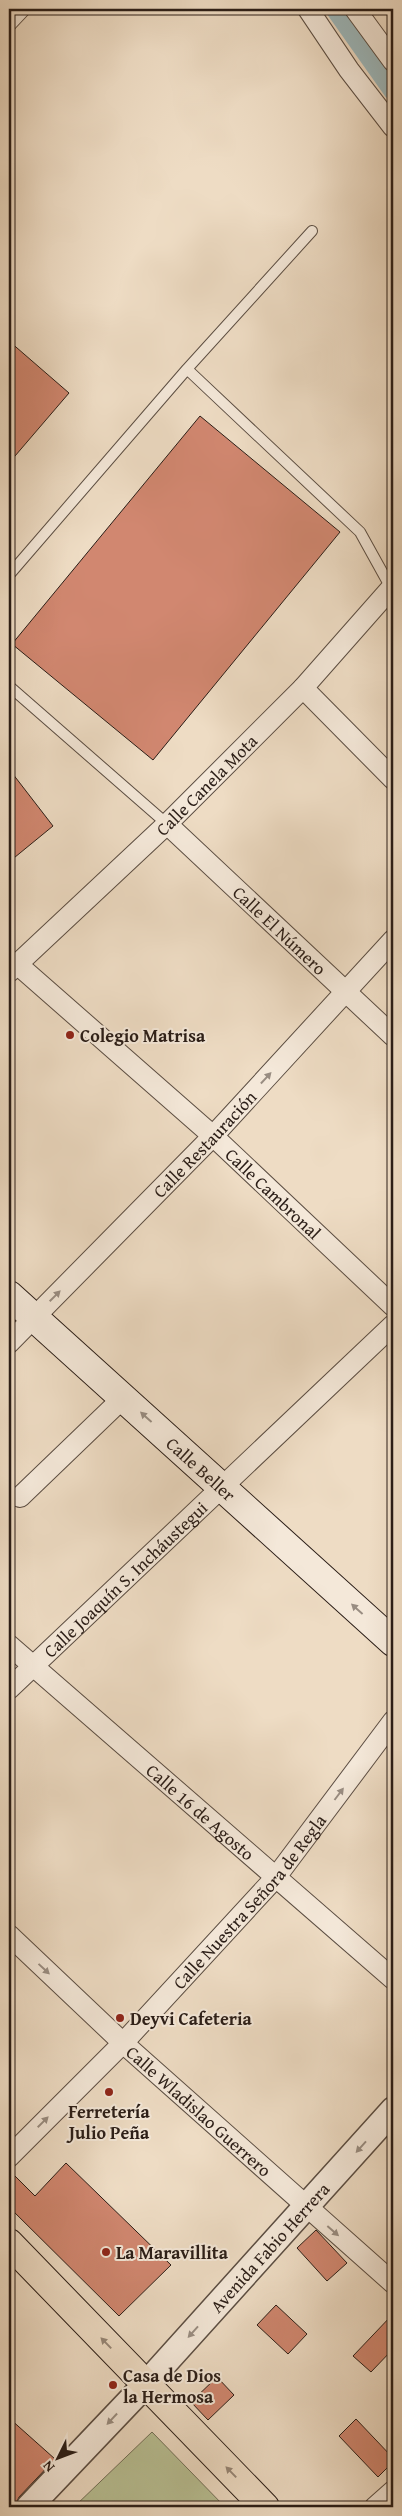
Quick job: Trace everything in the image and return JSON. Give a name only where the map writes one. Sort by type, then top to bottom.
[{"type":"main road","name":"Calle Beller","points":[[9,1295],[223,1486],[393,1642]]},
{"type":"main road","points":[[9,2243],[265,2507]]},
{"type":"street","points":[[308,9],[349,70],[393,127]]},
{"type":"street","points":[[355,9],[393,61]]},
{"type":"street","name":"Calle Canela Mota","points":[[13,968],[167,824],[303,688],[392,587]]},
{"type":"street","points":[[303,688],[393,779]]},
{"type":"street","name":"Calle El Número","points":[[167,824],[393,1036]]},
{"type":"street","name":"Calle Restauración","points":[[9,1343],[213,1136],[393,940]]},
{"type":"street","name":"Calle Cambronal","points":[[13,968],[213,1136],[393,1306]]},
{"type":"street","name":"Calle Joaquín S. Incháustegui","points":[[9,1689],[393,1325]]},
{"type":"street","points":[[20,1497],[124,1397]]},
{"type":"street","name":"Calle 16 de Agosto","points":[[9,1645],[393,1978]]},
{"type":"street","name":"Calle Nuestra Señora de Regla","points":[[9,2156],[123,2043],[276,1877],[393,1721]]},
{"type":"street","name":"Calle Wladislao Guerrero","points":[[9,1935],[123,2043],[393,2283]]},
{"type":"street","name":"Avenida Fabio Herrera","points":[[29,2507],[146,2384],[393,2110]]},
{"type":"street","points":[[375,2507],[393,2491]]},
{"type":"lane","points":[[9,27],[26,9]]},
{"type":"lane","points":[[9,575],[187,368],[312,231]]},
{"type":"lane","points":[[187,368],[360,532],[392,587]]},
{"type":"lane","points":[[9,686],[167,824]]},
{"type":"green space","points":[[152,2432],[225,2507],[74,2507]]},
{"type":"building","points":[[9,341],[69,393],[9,463]]},
{"type":"building","points":[[200,416],[340,532],[153,760],[12,644]]},
{"type":"building","points":[[9,769],[53,826],[9,862]]},
{"type":"building","name":"La Maravillita","points":[[66,2163],[171,2265],[119,2316],[9,2207],[9,2170],[35,2196]]},
{"type":"building","points":[[316,2230],[347,2263],[327,2281],[297,2248]]},
{"type":"building","points":[[276,2305],[307,2334],[288,2354],[257,2325]]},
{"type":"building","points":[[393,2314],[393,2349],[371,2372],[353,2356]]},
{"type":"building","points":[[217,2377],[234,2395],[208,2420],[191,2402]]},
{"type":"building","points":[[9,2418],[55,2459],[19,2497],[15,2507],[9,2507]]},
{"type":"building","points":[[356,2419],[393,2458],[393,2462],[378,2477],[339,2436]]},
{"type":"waterway","points":[[335,9],[393,91]]},
{"type":"place","name":"Colegio Matrisa","points":[[70,1035]]},
{"type":"place","name":"Deyvi Cafeteria","points":[[120,2018]]},
{"type":"place","name":"Ferretería Julio Peña","points":[[109,2092]]},
{"type":"place","name":"La Maravillita","points":[[106,2252]]},
{"type":"place","name":"Casa de Dios la Hermosa","points":[[113,2385]]}]
